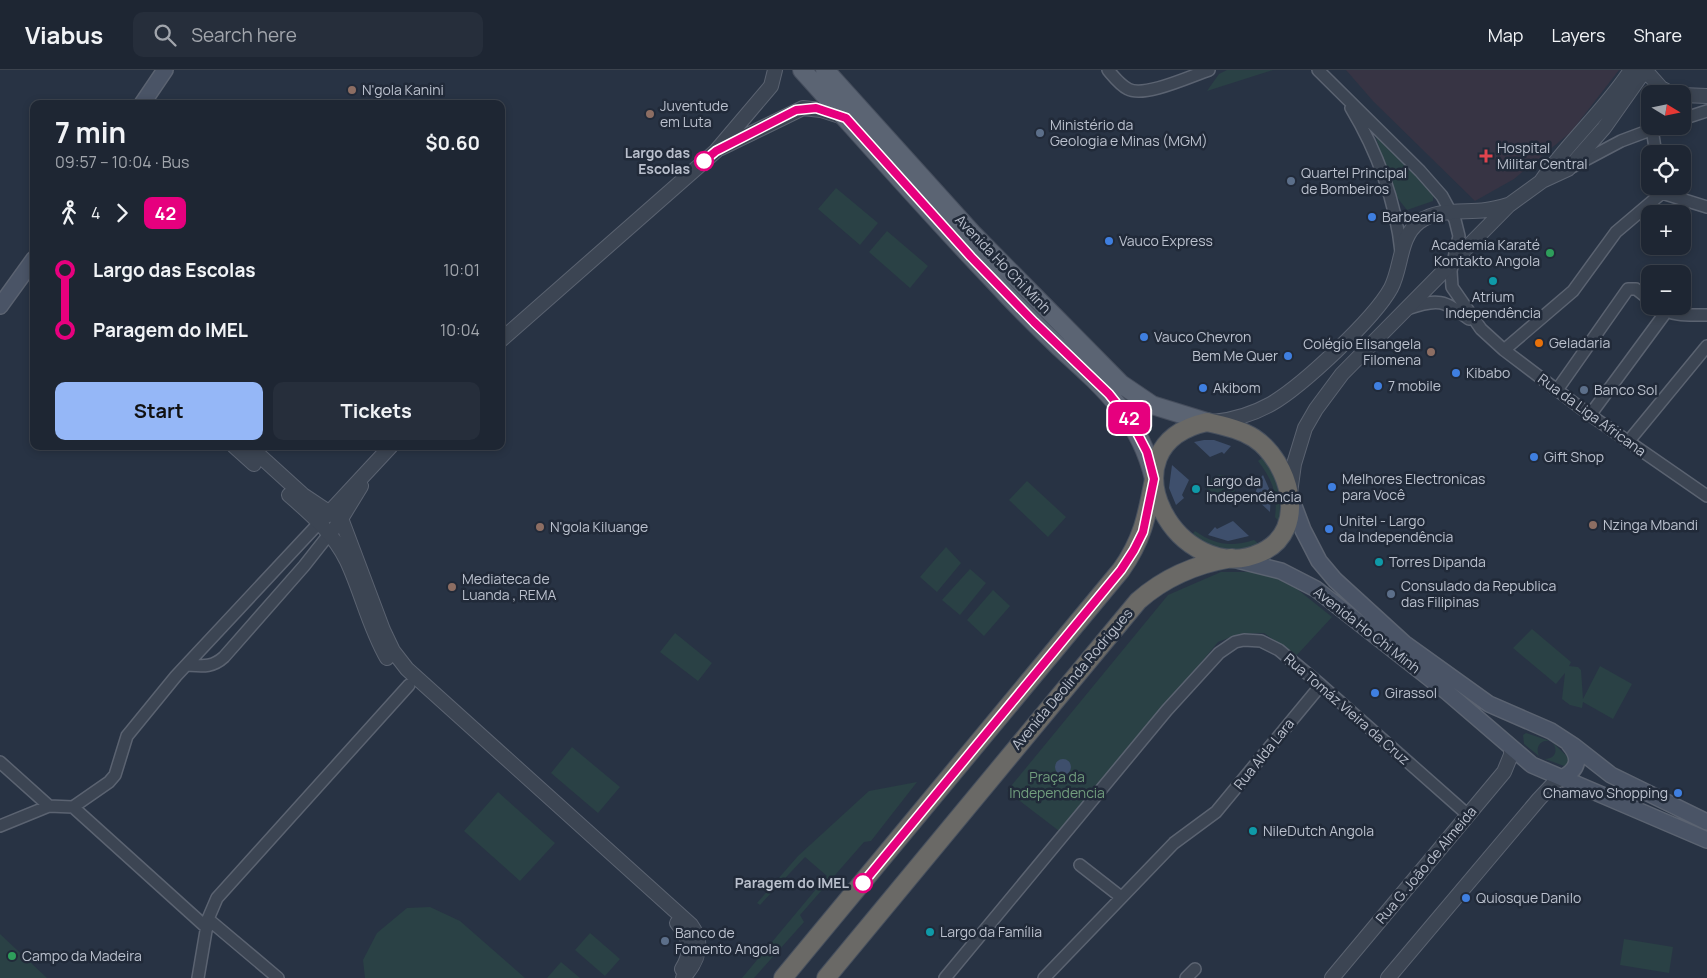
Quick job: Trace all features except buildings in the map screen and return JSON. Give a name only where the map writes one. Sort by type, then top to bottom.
[{"type":"highway","points":[[783,978],[1121,570],[1143,532],[1154,479],[1155,462],[1166,443],[1184,430],[1207,422],[1238,430],[1254,438],[1281,468],[1290,496],[1286,525],[1276,542],[1257,554],[1244,558],[1232,558],[1204,551],[1179,534],[1161,508],[1154,479]]},
{"type":"highway","name":"Avenida Deolinda Rodrigues","points":[[826,978],[1138,601],[1154,587],[1176,575],[1206,563],[1232,558]]},
{"type":"main road","points":[[145,100],[165,70]]},
{"type":"main road","name":"Avenida Ho Chi Minh","points":[[802,70],[905,186],[995,283],[1109,394],[1140,437],[1154,479]]},
{"type":"main road","name":"Avenida Ho Chi Minh","points":[[825,70],[972,232],[1121,384],[1152,405],[1207,422]]},
{"type":"main road","points":[[0,306],[30,266]]},
{"type":"main road","name":"Avenida Ho Chi Minh","points":[[1290,496],[1303,530],[1319,561],[1335,580],[1404,643],[1448,676],[1489,704],[1533,724]]},
{"type":"main road","name":"Avenida Ho Chi Minh","points":[[1232,558],[1281,571],[1316,589],[1489,727],[1511,748]]},
{"type":"main road","points":[[1707,822],[1611,775],[1565,740],[1533,724],[1520,722],[1512,725],[1508,733],[1511,748],[1532,765],[1707,840]]},
{"type":"main road","points":[[1562,778],[1574,770],[1578,762],[1574,750],[1565,740]]},
{"type":"street","points":[[505,336],[716,151],[771,86],[775,70]]},
{"type":"street","points":[[1108,70],[1122,85],[1136,92],[1151,90],[1209,70]]},
{"type":"street","points":[[1542,181],[1561,155],[1609,101],[1631,70]]},
{"type":"street","points":[[1568,169],[1604,128],[1645,70],[1658,85]]},
{"type":"street","points":[[1318,71],[1342,94],[1364,131],[1392,200],[1402,254]]},
{"type":"street","name":"Rua da Liga Africana","points":[[1342,94],[1428,179],[1451,212],[1459,236],[1451,271],[1452,287],[1481,328]]},
{"type":"street","points":[[1691,95],[1707,96]]},
{"type":"street","points":[[716,151],[796,110],[816,108],[846,118]]},
{"type":"street","points":[[1691,116],[1707,111]]},
{"type":"street","points":[[1290,496],[1294,464],[1310,418],[1342,374],[1403,311],[1509,205],[1542,181],[1621,141],[1641,134]]},
{"type":"street","points":[[1504,350],[1573,291],[1616,232],[1657,195]]},
{"type":"street","points":[[1675,195],[1707,207]]},
{"type":"street","points":[[1207,422],[1226,421],[1262,409],[1302,382],[1360,325],[1386,296],[1396,276],[1411,231],[1420,221],[1451,212],[1486,210],[1509,205]]},
{"type":"street","points":[[1557,390],[1628,288],[1636,289],[1641,293]]},
{"type":"street","name":"Rua da Liga Africana","points":[[1403,311],[1428,302],[1449,304],[1481,328],[1504,350],[1590,415],[1707,496]]},
{"type":"street","points":[[1590,415],[1658,315]]},
{"type":"street","points":[[1691,315],[1707,315]]},
{"type":"street","points":[[1628,442],[1707,346]]},
{"type":"street","points":[[238,450],[330,533],[347,560],[382,650],[410,685],[686,934],[690,943],[688,958],[674,978]]},
{"type":"street","points":[[253,450],[302,495],[342,521],[384,630],[394,651],[407,669],[691,925],[699,940],[699,952],[694,965],[683,978]]},
{"type":"street","points":[[0,826],[49,806],[73,807],[109,782],[114,775],[127,736],[187,664],[387,450]]},
{"type":"street","points":[[187,664],[207,667],[220,660],[342,521],[357,492],[388,450]]},
{"type":"street","points":[[353,549],[350,524],[357,492]]},
{"type":"street","name":"Rua Tomáz Vieira da Cruz","points":[[945,978],[1167,710],[1228,646],[1244,640],[1261,641],[1278,650],[1322,684],[1468,815]]},
{"type":"street","name":"Rua Alda Lara","points":[[1044,978],[1174,843],[1226,800],[1322,684]]},
{"type":"street","points":[[198,978],[208,923],[217,898],[410,685]]},
{"type":"street","name":"Rua G. João de Almeida","points":[[1332,978],[1504,772],[1511,756],[1511,748]]},
{"type":"street","points":[[0,762],[49,806]]},
{"type":"street","points":[[1388,978],[1539,798],[1555,782],[1562,778]]},
{"type":"street","points":[[73,807],[208,923],[278,978]]},
{"type":"street","points":[[1080,865],[1121,897]]},
{"type":"street","points":[[1186,978],[1195,969]]},
{"type":"shaded area","name":"Hospital Militar Central","points":[[1346,70],[1619,70],[1571,132],[1514,179],[1475,201],[1373,101]]},
{"type":"green space","points":[[1227,70],[1273,70],[1207,91],[1219,74]]},
{"type":"green space","points":[[1374,131],[1434,188],[1433,201],[1407,210],[1392,191]]},
{"type":"green space","points":[[836,188],[878,223],[860,245],[818,209]]},
{"type":"green space","points":[[887,231],[928,266],[910,288],[869,252]]},
{"type":"green space","points":[[1263,457],[1272,472],[1279,496],[1279,522],[1275,517],[1276,501],[1273,487],[1258,461]]},
{"type":"green space","points":[[1221,475],[1231,479],[1235,489],[1231,499],[1221,503],[1211,499],[1207,489],[1211,479]]},
{"type":"green space","points":[[1027,481],[1066,517],[1048,537],[1009,500]]},
{"type":"green space","points":[[1195,531],[1216,542],[1238,544],[1254,540],[1259,544],[1232,550],[1215,548],[1190,537]]},
{"type":"green space","points":[[946,547],[961,563],[937,592],[920,577]]},
{"type":"green space","points":[[970,569],[986,583],[960,615],[942,600]]},
{"type":"green space","name":"Praça da Independencia","points":[[1221,572],[1265,572],[1297,589],[1332,617],[1296,656],[1264,633],[1239,634],[1218,642],[1063,834],[1007,791],[1168,595]]},
{"type":"green space","points":[[993,590],[1010,606],[984,636],[967,620]]},
{"type":"green space","points":[[1532,629],[1571,662],[1569,666],[1578,667],[1581,670],[1583,699],[1600,666],[1632,684],[1613,719],[1583,702],[1582,708],[1570,705],[1562,699],[1565,673],[1556,684],[1513,648]]},
{"type":"green space","points":[[675,633],[712,663],[698,681],[660,652]]},
{"type":"green space","points":[[1526,733],[1550,741],[1544,741],[1539,745],[1539,756],[1524,744],[1523,735]]},
{"type":"green space","points":[[1552,742],[1571,760],[1567,767],[1545,759],[1555,754]]},
{"type":"green space","points":[[572,747],[620,787],[598,813],[551,773]]},
{"type":"green space","points":[[917,782],[871,841],[864,842],[800,915],[804,922],[754,978],[742,978],[827,876],[805,857],[760,905],[757,903],[798,856],[869,791]]},
{"type":"green space","points":[[498,792],[555,843],[520,881],[464,831]]},
{"type":"green space","points":[[430,907],[460,921],[525,978],[365,978],[363,960],[377,933],[407,908]]},
{"type":"green space","points":[[590,933],[620,959],[605,976],[575,950]]},
{"type":"green space","name":"Campo da Madeira","points":[[0,934],[47,978],[0,978]]},
{"type":"green space","points":[[1624,939],[1673,947],[1669,973],[1620,965]]},
{"type":"green space","points":[[561,962],[580,978],[547,978]]},
{"type":"water","points":[[1214,440],[1231,446],[1224,454],[1222,452],[1210,457],[1194,442]]},
{"type":"water","points":[[1172,465],[1189,480],[1182,495],[1184,498],[1176,505],[1169,488]]},
{"type":"water","points":[[1263,475],[1271,493],[1270,512],[1254,497],[1258,485],[1256,483]]},
{"type":"water","points":[[1233,521],[1249,536],[1228,541],[1208,535],[1215,527],[1217,529]]},
{"type":"water","points":[[1060,759],[1066,759],[1071,764],[1069,773],[1060,775],[1055,770],[1055,764]]},
{"type":"bus line","name":"42","points":[[704,161],[716,151],[796,110],[816,108],[846,118],[905,186],[995,283],[1099,383],[1117,403],[1140,437],[1147,452],[1154,479],[1143,532],[1121,570],[863,883]]},
{"type":"place","name":"N'gola Kanini","points":[[352,90]]},
{"type":"place","name":"Juventude em Luta","points":[[650,114]]},
{"type":"place","name":"Ministério da Geologia e Minas (MGM)","points":[[1040,133]]},
{"type":"place","name":"Hospital Militar Central","points":[[1486,156]]},
{"type":"place","name":"Largo das Escolas","points":[[704,161]]},
{"type":"place","name":"Quartel Principal de Bombeiros","points":[[1291,181]]},
{"type":"place","name":"Barbearia","points":[[1372,217]]},
{"type":"place","name":"Vauco Express","points":[[1109,241]]},
{"type":"place","name":"Academia Karaté Kontakto Angola","points":[[1550,253]]},
{"type":"place","name":"Atrium Independência","points":[[1493,281]]},
{"type":"place","name":"Vauco Chevron","points":[[1144,337]]},
{"type":"place","name":"Geladaria","points":[[1539,343]]},
{"type":"place","name":"Colégio Elisangela Filomena","points":[[1431,352]]},
{"type":"place","name":"Bem Me Quer","points":[[1288,356]]},
{"type":"place","name":"Kibabo","points":[[1456,373]]},
{"type":"place","name":"7 mobile","points":[[1378,386]]},
{"type":"place","name":"Akibom","points":[[1203,388]]},
{"type":"place","name":"Banco Sol","points":[[1584,390]]},
{"type":"place","name":"Gift Shop","points":[[1534,457]]},
{"type":"place","name":"Melhores Electronicas para Você","points":[[1332,487]]},
{"type":"place","name":"Largo da Independência","points":[[1196,489]]},
{"type":"place","name":"Nzinga Mbandi","points":[[1593,525]]},
{"type":"place","name":"N'gola Kiluange","points":[[540,527]]},
{"type":"place","name":"Unitel - Largo da Independência","points":[[1329,529]]},
{"type":"place","name":"Torres Dipanda","points":[[1379,562]]},
{"type":"place","name":"Mediateca de Luanda , REMA","points":[[452,587]]},
{"type":"place","name":"Consulado da Republica das Filipinas","points":[[1391,594]]},
{"type":"place","name":"Girassol","points":[[1375,693]]},
{"type":"place","name":"Chamavo Shopping","points":[[1678,793]]},
{"type":"place","name":"NileDutch Angola","points":[[1253,831]]},
{"type":"place","name":"Paragem do IMEL","points":[[863,883]]},
{"type":"place","name":"Quiosque Danilo","points":[[1466,898]]},
{"type":"place","name":"Largo da Família","points":[[930,932]]},
{"type":"place","name":"Banco de Fomento Angola","points":[[665,941]]},
{"type":"place","name":"Campo da Madeira","points":[[12,956]]}]
